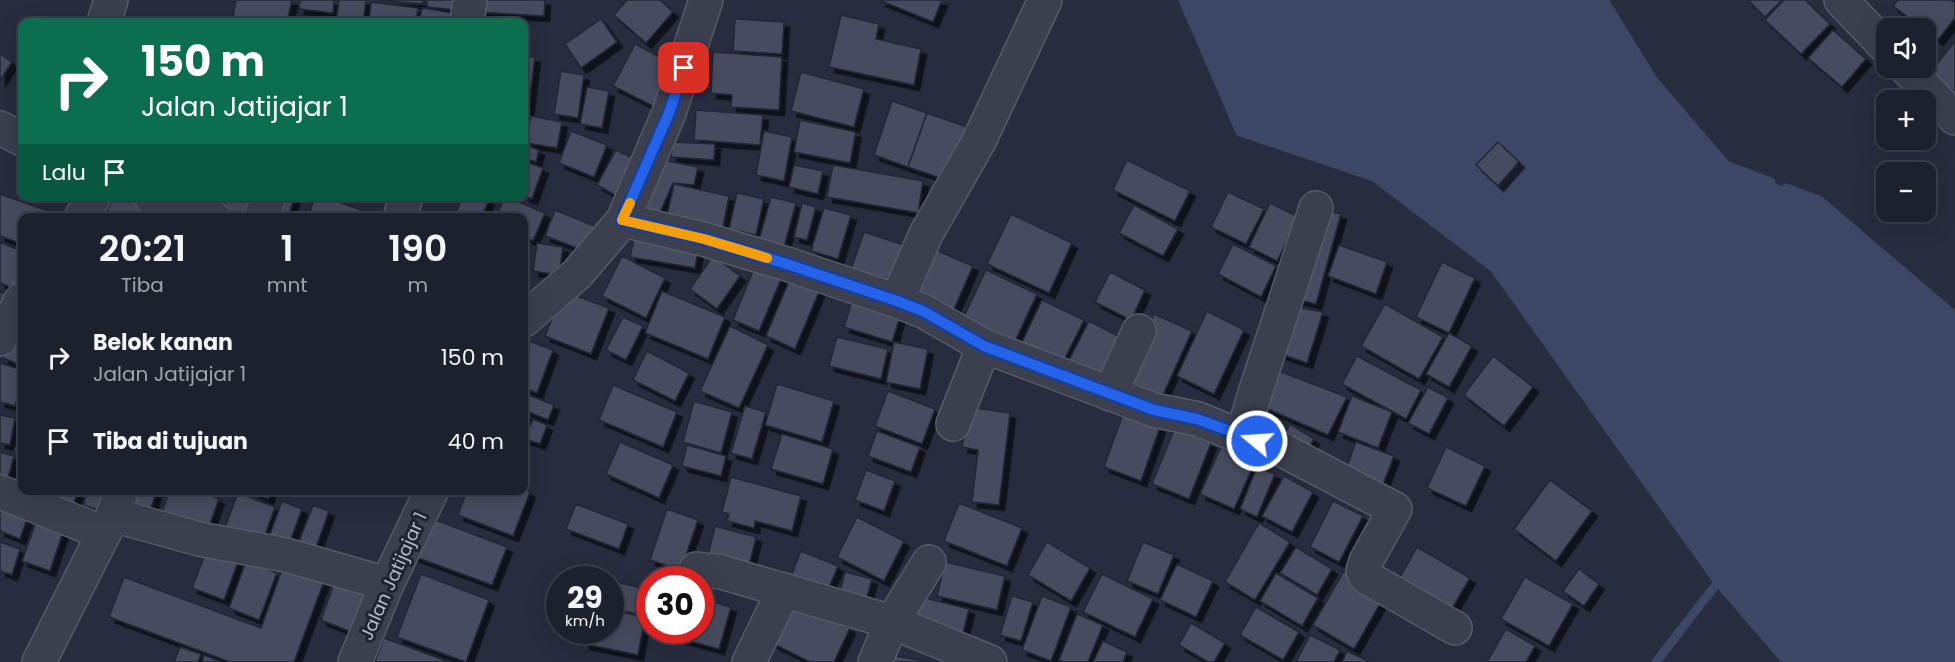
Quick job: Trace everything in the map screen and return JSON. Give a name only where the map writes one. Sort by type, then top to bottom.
[{"type":"street","points":[[105,18],[111,0]]},
{"type":"street","points":[[468,18],[470,0]]},
{"type":"street","points":[[528,317],[577,274],[622,220],[669,113],[706,0]]},
{"type":"street","points":[[897,301],[926,234],[979,141],[1045,0]]},
{"type":"street","points":[[1841,0],[1876,37]]},
{"type":"street","points":[[1916,78],[1955,118]]},
{"type":"street","points":[[0,128],[18,137]]},
{"type":"street","points":[[172,201],[202,213]]},
{"type":"street","points":[[1242,437],[1316,208]]},
{"type":"street","points":[[622,220],[704,239],[897,301],[923,311],[984,346],[1154,410],[1197,419],[1242,437],[1273,445],[1395,509],[1366,561],[1363,572],[1366,577],[1455,628]]},
{"type":"street","points":[[0,339],[18,308]]},
{"type":"street","points":[[1110,394],[1139,331]]},
{"type":"street","points":[[953,424],[984,346]]},
{"type":"street","points":[[0,492],[113,513],[199,539],[286,555],[387,584]]},
{"type":"street","name":"Jalan Jatijajar 1","points":[[355,662],[387,584],[430,495]]},
{"type":"street","points":[[39,662],[113,513]]},
{"type":"street","points":[[874,662],[892,622],[929,562]]},
{"type":"street","points":[[714,571],[892,622],[990,662]]},
{"type":"street","points":[[749,662],[784,590]]},
{"type":"water","points":[[1183,0],[1604,0],[1655,81],[1726,165],[1819,200],[1955,316],[1955,662],[1787,662],[1718,582],[1494,268],[1374,177],[1240,132]]},
{"type":"building","points":[[236,0],[292,0],[288,18],[233,18]]},
{"type":"building","points":[[300,0],[334,0],[333,13],[299,9]]},
{"type":"building","points":[[339,0],[366,0],[364,18],[337,18]]},
{"type":"building","points":[[376,0],[423,0],[423,4]]},
{"type":"building","points":[[427,0],[465,0],[464,11],[427,7]]},
{"type":"building","points":[[476,0],[545,0],[544,16],[475,12]]},
{"type":"building","points":[[627,0],[660,0],[673,12],[646,43],[614,15]]},
{"type":"building","points":[[879,0],[942,0],[933,22]]},
{"type":"building","points":[[1748,0],[1782,0],[1765,17]]},
{"type":"building","points":[[1784,0],[1805,0],[1830,24],[1801,54],[1765,20]]},
{"type":"building","points":[[1898,0],[1951,0],[1955,3],[1955,18],[1938,40],[1936,38],[1936,18],[1909,18],[1893,6]]},
{"type":"building","points":[[371,2],[418,8],[417,18],[369,18]]},
{"type":"building","points":[[422,8],[459,14],[458,18],[420,18]]},
{"type":"building","points":[[469,15],[503,18],[469,18]]},
{"type":"building","points":[[841,15],[879,24],[876,39],[921,49],[914,85],[829,67]]},
{"type":"building","points":[[601,19],[617,42],[581,68],[565,44]]},
{"type":"building","points":[[735,19],[784,22],[782,54],[733,51]]},
{"type":"building","points":[[1833,30],[1866,59],[1842,87],[1808,58]]},
{"type":"building","points":[[1955,41],[1955,92],[1936,78],[1936,65]]},
{"type":"building","points":[[635,44],[677,66],[655,107],[613,86]]},
{"type":"building","points":[[713,52],[782,57],[779,110],[731,107],[732,95],[711,93]]},
{"type":"building","points":[[0,54],[12,62],[0,81]]},
{"type":"building","points":[[528,56],[535,57],[528,112]]},
{"type":"building","points":[[561,71],[584,75],[578,118],[554,114]]},
{"type":"building","points":[[801,72],[864,89],[854,127],[791,111]]},
{"type":"building","points":[[587,87],[609,91],[602,128],[580,124]]},
{"type":"building","points":[[892,101],[927,113],[908,167],[874,155]]},
{"type":"building","points":[[696,110],[763,115],[760,145],[694,140]]},
{"type":"building","points":[[927,113],[970,128],[952,182],[908,167]]},
{"type":"building","points":[[531,116],[562,122],[557,148],[528,143]]},
{"type":"building","points":[[800,120],[856,132],[850,163],[794,152]]},
{"type":"building","points":[[571,131],[607,145],[594,177],[559,163]]},
{"type":"building","points":[[764,131],[792,137],[784,181],[756,175]]},
{"type":"building","points":[[673,142],[715,144],[714,160],[671,157]]},
{"type":"building","points":[[1498,142],[1519,162],[1498,186],[1476,165]]},
{"type":"building","points":[[528,146],[539,150],[536,162],[528,159]]},
{"type":"building","points":[[616,150],[634,159],[615,195],[597,185]]},
{"type":"building","points":[[663,160],[698,167],[694,185],[673,183],[658,217],[640,209],[654,175],[660,177]]},
{"type":"building","points":[[1127,160],[1190,191],[1175,221],[1113,190]]},
{"type":"building","points":[[528,162],[543,168],[532,199],[528,198]]},
{"type":"building","points":[[794,165],[823,171],[818,194],[789,187]]},
{"type":"building","points":[[833,165],[923,181],[918,213],[827,197]]},
{"type":"building","points":[[674,184],[729,196],[722,232],[666,220]]},
{"type":"building","points":[[1228,192],[1264,209],[1246,244],[1211,227]]},
{"type":"building","points":[[737,193],[764,199],[756,235],[729,229]]},
{"type":"building","points":[[0,194],[51,212],[18,213],[18,243],[0,236]]},
{"type":"building","points":[[771,197],[796,203],[784,247],[759,240]]},
{"type":"building","points":[[112,201],[143,203],[138,213],[106,213]]},
{"type":"building","points":[[226,201],[265,201],[261,213],[230,213],[223,210]]},
{"type":"building","points":[[271,201],[293,201],[290,213],[273,213]]},
{"type":"building","points":[[313,201],[335,201],[370,213],[310,213]]},
{"type":"building","points":[[461,201],[489,201],[483,213],[456,213]]},
{"type":"building","points":[[503,201],[517,201],[545,213],[533,241],[528,239],[528,213],[498,213]]},
{"type":"building","points":[[802,203],[816,207],[807,240],[794,237]]},
{"type":"building","points":[[1270,203],[1299,217],[1277,261],[1249,247]]},
{"type":"building","points":[[1134,205],[1178,229],[1163,256],[1119,233]]},
{"type":"building","points":[[824,208],[851,215],[838,259],[811,251]]},
{"type":"building","points":[[409,209],[426,213],[408,213]]},
{"type":"building","points":[[1319,209],[1341,214],[1316,304],[1292,298]]},
{"type":"building","points":[[555,210],[597,227],[588,252],[545,236]]},
{"type":"building","points":[[1011,214],[1072,243],[1049,293],[987,264]]},
{"type":"building","points":[[864,232],[913,248],[896,295],[848,278]]},
{"type":"building","points":[[635,234],[699,244],[695,268],[630,257]]},
{"type":"building","points":[[0,242],[18,249],[18,290],[0,283]]},
{"type":"building","points":[[537,243],[563,247],[559,275],[533,271]]},
{"type":"building","points":[[1233,244],[1276,266],[1261,297],[1218,274]]},
{"type":"building","points":[[1339,245],[1387,262],[1376,294],[1328,276]]},
{"type":"building","points":[[926,246],[973,266],[950,318],[904,298]]},
{"type":"building","points":[[622,256],[665,278],[646,318],[602,296]]},
{"type":"building","points":[[713,256],[740,276],[717,309],[690,289]]},
{"type":"building","points":[[1442,262],[1475,278],[1449,333],[1416,317]]},
{"type":"building","points":[[755,266],[782,277],[759,331],[733,320]]},
{"type":"building","points":[[986,270],[1037,294],[1010,352],[959,327]]},
{"type":"building","points":[[1110,272],[1145,290],[1131,320],[1095,302]]},
{"type":"building","points":[[792,274],[821,287],[795,349],[766,336]]},
{"type":"building","points":[[563,291],[609,308],[591,354],[545,336]]},
{"type":"building","points":[[662,291],[725,317],[708,359],[645,333]]},
{"type":"building","points":[[0,292],[9,295],[0,319]]},
{"type":"building","points":[[853,298],[901,313],[892,342],[844,327]]},
{"type":"building","points":[[1042,300],[1084,320],[1062,364],[1021,344]]},
{"type":"building","points":[[1385,304],[1443,337],[1419,379],[1361,346]]},
{"type":"building","points":[[1290,306],[1323,312],[1307,363],[1275,352]]},
{"type":"building","points":[[1207,311],[1244,330],[1214,394],[1177,376]]},
{"type":"building","points":[[1154,314],[1192,331],[1162,397],[1125,381]]},
{"type":"building","points":[[623,317],[643,326],[626,360],[606,350]]},
{"type":"building","points":[[1089,321],[1128,341],[1105,386],[1066,366]]},
{"type":"building","points":[[18,323],[18,364],[3,358]]},
{"type":"building","points":[[730,326],[768,345],[739,408],[700,391]]},
{"type":"building","points":[[1449,333],[1472,346],[1449,387],[1426,374]]},
{"type":"building","points":[[837,337],[888,349],[881,379],[829,366]]},
{"type":"building","points":[[528,341],[553,350],[537,393],[528,390]]},
{"type":"building","points":[[894,342],[928,349],[920,389],[886,382]]},
{"type":"building","points":[[647,351],[689,373],[675,401],[633,380]]},
{"type":"building","points":[[1357,356],[1421,390],[1406,419],[1342,384]]},
{"type":"building","points":[[1493,356],[1533,387],[1504,426],[1464,395]]},
{"type":"building","points":[[0,363],[18,369],[18,395],[15,406],[0,402]]},
{"type":"building","points":[[1268,367],[1347,397],[1328,435],[1258,405]]},
{"type":"building","points":[[777,384],[834,401],[822,442],[765,425]]},
{"type":"building","points":[[613,385],[677,412],[663,447],[599,420]]},
{"type":"building","points":[[1428,387],[1448,398],[1429,434],[1408,423]]},
{"type":"building","points":[[888,391],[935,409],[922,444],[875,426]]},
{"type":"building","points":[[528,395],[554,405],[548,420],[528,412]]},
{"type":"building","points":[[1352,396],[1392,412],[1378,448],[1338,432]]},
{"type":"building","points":[[694,401],[732,412],[721,453],[683,442]]},
{"type":"building","points":[[745,406],[766,412],[752,459],[731,453]]},
{"type":"building","points":[[969,407],[1010,413],[999,505],[972,502],[978,450],[962,447]]},
{"type":"building","points":[[1123,414],[1160,427],[1141,481],[1104,467]]},
{"type":"building","points":[[0,415],[15,418],[10,445],[0,443]]},
{"type":"building","points":[[533,419],[547,425],[540,444],[528,440],[528,432]]},
{"type":"building","points":[[1290,424],[1314,439],[1304,455],[1280,441]]},
{"type":"building","points":[[1175,428],[1211,443],[1189,499],[1152,484]]},
{"type":"building","points":[[877,431],[920,447],[911,472],[868,456]]},
{"type":"building","points":[[782,434],[833,449],[823,484],[771,469]]},
{"type":"building","points":[[18,436],[18,452],[14,451]]},
{"type":"building","points":[[620,442],[673,465],[659,498],[606,474]]},
{"type":"building","points":[[1356,442],[1394,456],[1380,492],[1343,477]]},
{"type":"building","points":[[687,445],[726,456],[721,476],[682,466]]},
{"type":"building","points":[[1221,447],[1255,462],[1234,509],[1200,494]]},
{"type":"building","points":[[1446,447],[1485,466],[1466,506],[1427,488]]},
{"type":"building","points":[[0,452],[14,456],[6,486],[0,484]]},
{"type":"building","points":[[1257,467],[1275,474],[1257,517],[1240,509]]},
{"type":"building","points":[[866,470],[895,481],[884,511],[855,500]]},
{"type":"building","points":[[1284,476],[1313,492],[1292,532],[1262,516]]},
{"type":"building","points":[[731,477],[801,496],[792,531],[755,521],[754,528],[727,521],[729,514],[722,512]]},
{"type":"building","points":[[1550,480],[1592,511],[1556,561],[1514,529]]},
{"type":"building","points":[[528,491],[530,492],[513,536],[458,515],[465,495],[528,495]]},
{"type":"building","points":[[37,495],[76,495],[71,513]]},
{"type":"building","points":[[86,495],[104,495],[99,510],[83,505]]},
{"type":"building","points":[[124,495],[155,495],[149,514],[121,504]]},
{"type":"building","points":[[168,495],[210,495],[219,499],[207,532],[161,515]]},
{"type":"building","points":[[237,495],[243,495],[275,507],[262,544],[224,530]]},
{"type":"building","points":[[0,496],[31,507],[20,539],[0,531]]},
{"type":"building","points":[[282,501],[302,509],[289,544],[269,537]]},
{"type":"building","points":[[1333,501],[1363,516],[1339,562],[1310,547]]},
{"type":"building","points":[[959,503],[1022,528],[1007,566],[944,541]]},
{"type":"building","points":[[576,504],[628,524],[619,549],[566,529]]},
{"type":"building","points":[[313,505],[329,511],[314,553],[297,547]]},
{"type":"building","points":[[667,509],[698,520],[682,566],[669,566],[650,560]]},
{"type":"building","points":[[39,514],[66,523],[50,571],[22,561]]},
{"type":"building","points":[[425,516],[507,547],[492,585],[410,555]]},
{"type":"building","points":[[857,517],[904,541],[884,581],[837,557]]},
{"type":"building","points":[[1259,523],[1290,542],[1255,600],[1225,582]]},
{"type":"building","points":[[715,526],[756,537],[749,566],[708,556]]},
{"type":"building","points":[[0,542],[20,549],[12,575],[0,571]]},
{"type":"building","points":[[1047,542],[1090,568],[1071,601],[1028,575]]},
{"type":"building","points":[[1143,542],[1174,555],[1158,594],[1127,581]]},
{"type":"building","points":[[1296,547],[1332,569],[1317,595],[1280,573]]},
{"type":"building","points":[[1417,547],[1470,578],[1448,615],[1396,585]]},
{"type":"building","points":[[207,550],[238,562],[224,600],[192,588]]},
{"type":"building","points":[[801,551],[838,566],[827,592],[791,576]]},
{"type":"building","points":[[246,561],[277,573],[259,620],[229,608]]},
{"type":"building","points":[[285,561],[326,576],[294,662],[230,662],[109,617],[124,577],[261,628]]},
{"type":"building","points":[[945,562],[1005,576],[997,610],[937,596]]},
{"type":"building","points":[[1177,564],[1213,581],[1196,617],[1160,600]]},
{"type":"building","points":[[1579,569],[1599,584],[1584,606],[1563,591]]},
{"type":"building","points":[[1344,571],[1385,595],[1354,649],[1313,625]]},
{"type":"building","points":[[845,572],[872,579],[863,610],[837,603]]},
{"type":"building","points":[[1276,573],[1318,598],[1302,626],[1260,601]]},
{"type":"building","points":[[421,574],[489,600],[466,662],[397,637]]},
{"type":"building","points":[[1102,574],[1153,599],[1135,637],[1083,612]]},
{"type":"building","points":[[1525,577],[1573,604],[1549,646],[1501,619]]},
{"type":"building","points":[[336,578],[369,591],[354,633],[321,620]]},
{"type":"building","points":[[624,584],[636,587],[636,614],[624,611]]},
{"type":"building","points":[[917,596],[969,609],[961,641],[909,627]]},
{"type":"building","points":[[1012,596],[1033,602],[1021,641],[1000,635]]},
{"type":"building","points":[[1042,596],[1071,607],[1051,661],[1022,650]]},
{"type":"building","points":[[792,601],[850,628],[834,662],[810,662],[772,643]]},
{"type":"building","points":[[714,602],[731,607],[719,649],[700,644],[714,644]]},
{"type":"building","points":[[1256,607],[1299,632],[1283,660],[1240,635]]},
{"type":"building","points":[[624,613],[636,615],[636,644],[640,644],[638,655],[584,644],[624,644]]},
{"type":"building","points":[[1077,614],[1103,625],[1088,662],[1064,662],[1059,660]]},
{"type":"building","points":[[1191,623],[1225,643],[1214,662],[1208,662],[1179,645]]},
{"type":"building","points":[[1506,629],[1535,646],[1526,662],[1487,662]]},
{"type":"building","points":[[1310,635],[1340,650],[1334,662],[1296,662]]},
{"type":"building","points":[[384,638],[449,662],[375,662]]},
{"type":"building","points":[[1103,641],[1127,652],[1123,662],[1093,662]]},
{"type":"building","points":[[180,647],[201,654],[198,662],[174,662]]},
{"type":"building","points":[[1347,651],[1370,662],[1342,662]]},
{"type":"building","points":[[204,655],[222,662],[202,662]]},
{"type":"building","points":[[895,656],[930,662],[894,662]]},
{"type":"waterway","points":[[1183,0],[1240,132],[1374,177],[1494,268],[1718,582],[1787,662]]},
{"type":"waterway","points":[[1604,0],[1654,81],[1726,165],[1771,182]]},
{"type":"waterway","points":[[1786,188],[1819,200],[1955,316]]},
{"type":"waterway","points":[[1656,662],[1718,582]]},
{"type":"slow traffic","points":[[630,203],[622,220],[704,239],[767,258]]},
{"type":"route","points":[[684,68],[669,113],[622,220],[704,239],[897,301],[923,311],[984,346],[1154,410],[1197,419],[1257,441]]}]
